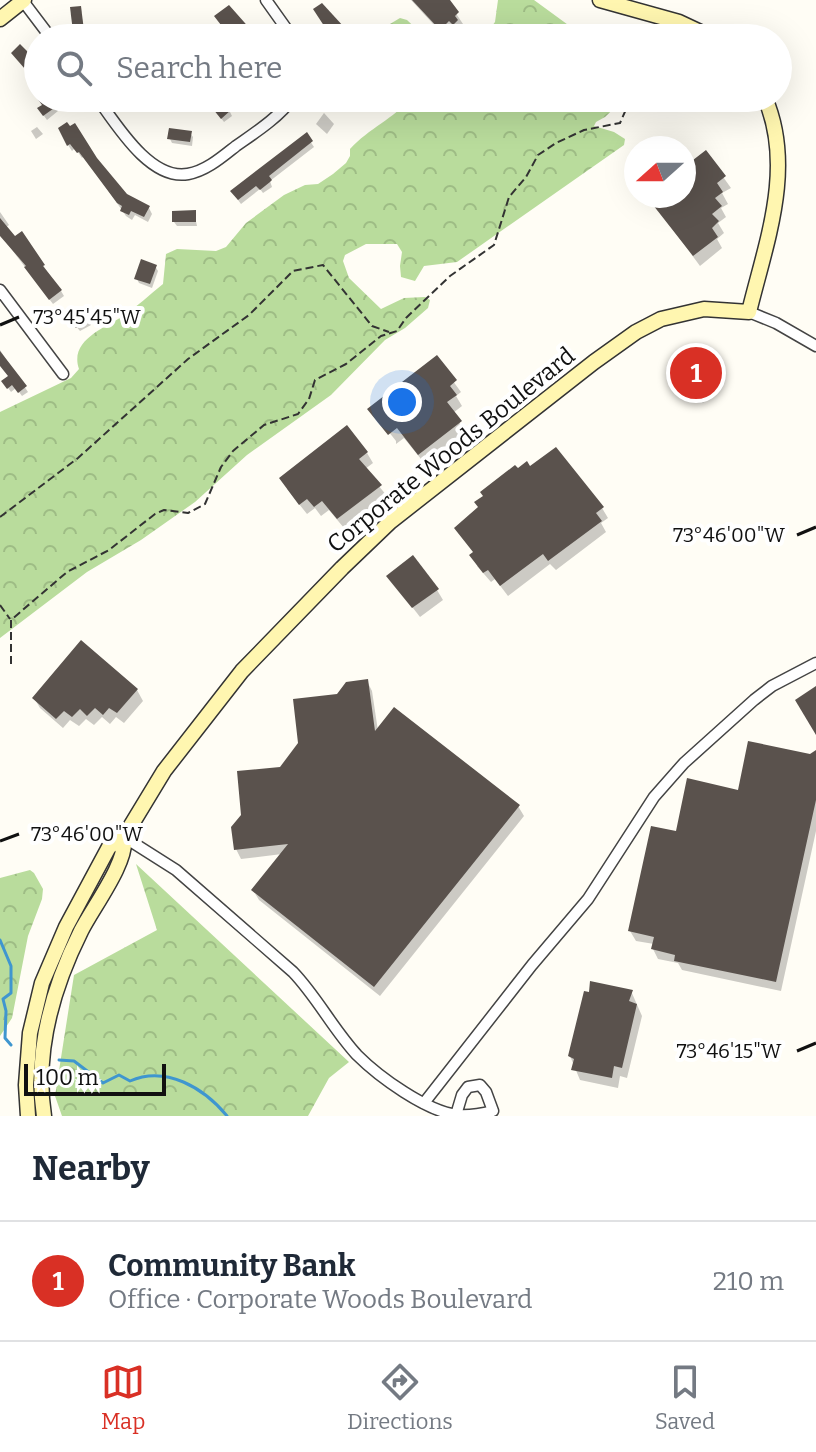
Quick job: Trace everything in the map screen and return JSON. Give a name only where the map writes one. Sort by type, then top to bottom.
[{"type":"street","points":[[0,19],[24,0],[41,24]]},
{"type":"street","points":[[266,0],[283,24]]},
{"type":"street","points":[[600,0],[683,24]]},
{"type":"street","points":[[108,112],[149,162],[166,172],[183,175],[206,167],[280,112]]},
{"type":"street","points":[[749,312],[779,175],[778,142],[769,112]]},
{"type":"street","points":[[0,290],[63,374]]},
{"type":"street","name":"Corporate Woods Boulevard","points":[[28,1116],[27,1058],[42,983],[66,927],[109,847],[124,837],[164,771],[242,671],[342,568],[390,522],[594,362],[636,332],[661,319],[704,309],[749,312],[776,323],[816,346]]},
{"type":"street","points":[[424,1103],[588,899],[654,797],[684,763],[772,686],[816,663]]},
{"type":"street","points":[[124,837],[176,870],[293,972],[356,1053],[374,1070],[424,1103],[456,1115],[473,1116],[493,1111],[480,1085],[468,1087],[456,1115]]},
{"type":"street","name":"Corporate Woods Boulevard","points":[[44,1116],[42,1059],[50,1010],[80,934],[124,854],[124,837]]},
{"type":"path","points":[[11,620],[67,572],[109,550],[155,514],[164,510],[190,513],[205,504],[221,467],[248,436],[264,425],[298,414],[309,399],[315,380],[346,364],[377,338],[399,328],[450,276],[494,245],[509,197],[526,177],[538,155],[584,130],[620,123],[625,112]]},
{"type":"path","points":[[0,517],[78,458],[188,359],[249,315],[293,271],[323,265],[372,326],[390,333]]},
{"type":"path","points":[[0,605],[11,620],[11,664]]},
{"type":"green space","points":[[498,0],[534,0],[567,24],[494,24]]},
{"type":"green space","points":[[400,18],[411,24],[390,24]]},
{"type":"green space","points":[[397,112],[610,112],[594,126],[624,138],[624,145],[457,262],[424,266],[415,281],[401,277],[402,252],[397,244],[366,244],[345,255],[343,261],[349,278],[381,309],[404,298],[425,297],[430,300],[428,308],[385,340],[331,395],[247,455],[195,502],[141,540],[87,572],[0,638],[0,412],[71,378],[79,369],[79,350],[90,336],[128,312],[163,284],[166,254],[177,249],[216,251],[226,247],[246,223],[284,195],[305,185],[318,184],[333,174],[346,163],[350,149]]},
{"type":"green space","points":[[136,864],[349,1062],[329,1078],[308,1116],[62,1116],[55,1096],[74,975],[157,930]]},
{"type":"green space","points":[[30,870],[43,889],[42,899],[28,936],[12,1018],[0,1036],[0,878]]},
{"type":"building","points":[[412,0],[450,0],[459,12],[455,16],[458,20],[454,24],[449,21],[434,24]]},
{"type":"building","points":[[322,3],[341,24],[323,24],[313,9]]},
{"type":"building","points":[[229,5],[246,24],[220,24],[214,16]]},
{"type":"building","points":[[81,6],[83,24],[72,24],[70,7]]},
{"type":"building","points":[[20,44],[24,48],[24,68],[11,53]]},
{"type":"building","points":[[215,112],[229,112],[221,119]]},
{"type":"building","points":[[67,122],[70,126],[75,123],[97,158],[127,194],[150,206],[144,217],[131,211],[129,215],[120,211],[122,206],[79,152],[70,144],[67,146],[58,128]]},
{"type":"building","points":[[169,128],[192,131],[190,142],[167,139]]},
{"type":"building","points":[[307,132],[313,141],[269,176],[272,180],[260,190],[256,186],[238,200],[230,191]]},
{"type":"building","points":[[706,150],[726,176],[717,183],[723,192],[715,198],[722,206],[712,214],[719,221],[712,228],[718,237],[693,256],[655,208],[696,208],[696,158]]},
{"type":"building","points":[[196,210],[196,222],[172,222],[172,211]]},
{"type":"building","points":[[0,218],[15,236],[22,231],[62,290],[49,300],[26,266],[0,236]]},
{"type":"building","points":[[141,259],[157,265],[150,284],[134,279]]},
{"type":"building","points":[[73,307],[79,313],[83,310],[90,319],[83,326],[81,324],[76,328],[65,314]]},
{"type":"building","points":[[0,351],[27,386],[18,393],[12,385],[7,389],[1,381],[8,376],[0,366]]},
{"type":"building","points":[[692,353],[717,369],[698,396],[674,378]]},
{"type":"building","points":[[437,355],[457,380],[450,386],[457,395],[447,402],[462,421],[418,455],[397,428],[388,435],[367,409]]},
{"type":"building","points":[[347,425],[368,452],[359,459],[382,485],[337,519],[322,501],[314,507],[307,499],[299,505],[279,478]]},
{"type":"building","points":[[556,447],[604,507],[596,513],[602,521],[548,561],[543,554],[500,586],[488,570],[483,573],[469,555],[473,552],[454,528],[478,507],[474,502],[483,496],[480,492],[515,465],[518,468],[527,461],[530,466]]},
{"type":"building","points":[[413,555],[439,589],[412,608],[386,576]]},
{"type":"building","points":[[81,640],[138,689],[117,713],[109,708],[103,715],[95,708],[87,716],[80,709],[72,717],[64,711],[56,719],[32,698]]},
{"type":"building","points":[[368,679],[375,731],[394,707],[520,805],[374,987],[251,890],[288,844],[234,850],[231,827],[241,815],[237,771],[280,767],[298,743],[293,699],[337,694],[346,682]]},
{"type":"building","points":[[816,686],[816,735],[795,700]]},
{"type":"building","points":[[748,741],[810,754],[816,750],[816,800],[776,982],[674,961],[675,955],[651,949],[654,937],[628,931],[651,826],[676,831],[687,778],[738,790]]},
{"type":"building","points":[[590,981],[633,990],[629,1001],[637,1004],[622,1068],[614,1066],[612,1078],[571,1070],[574,1059],[568,1056],[584,991],[589,992]]},
{"type":"waterway","points":[[0,940],[11,966],[11,993],[3,999],[5,1038],[11,1045]]},
{"type":"waterway","points":[[59,1060],[74,1061],[103,1083],[119,1075],[130,1081],[157,1076],[183,1082],[207,1096],[227,1116]]},
{"type":"place","name":"Community Bank","points":[[696,373]]}]
